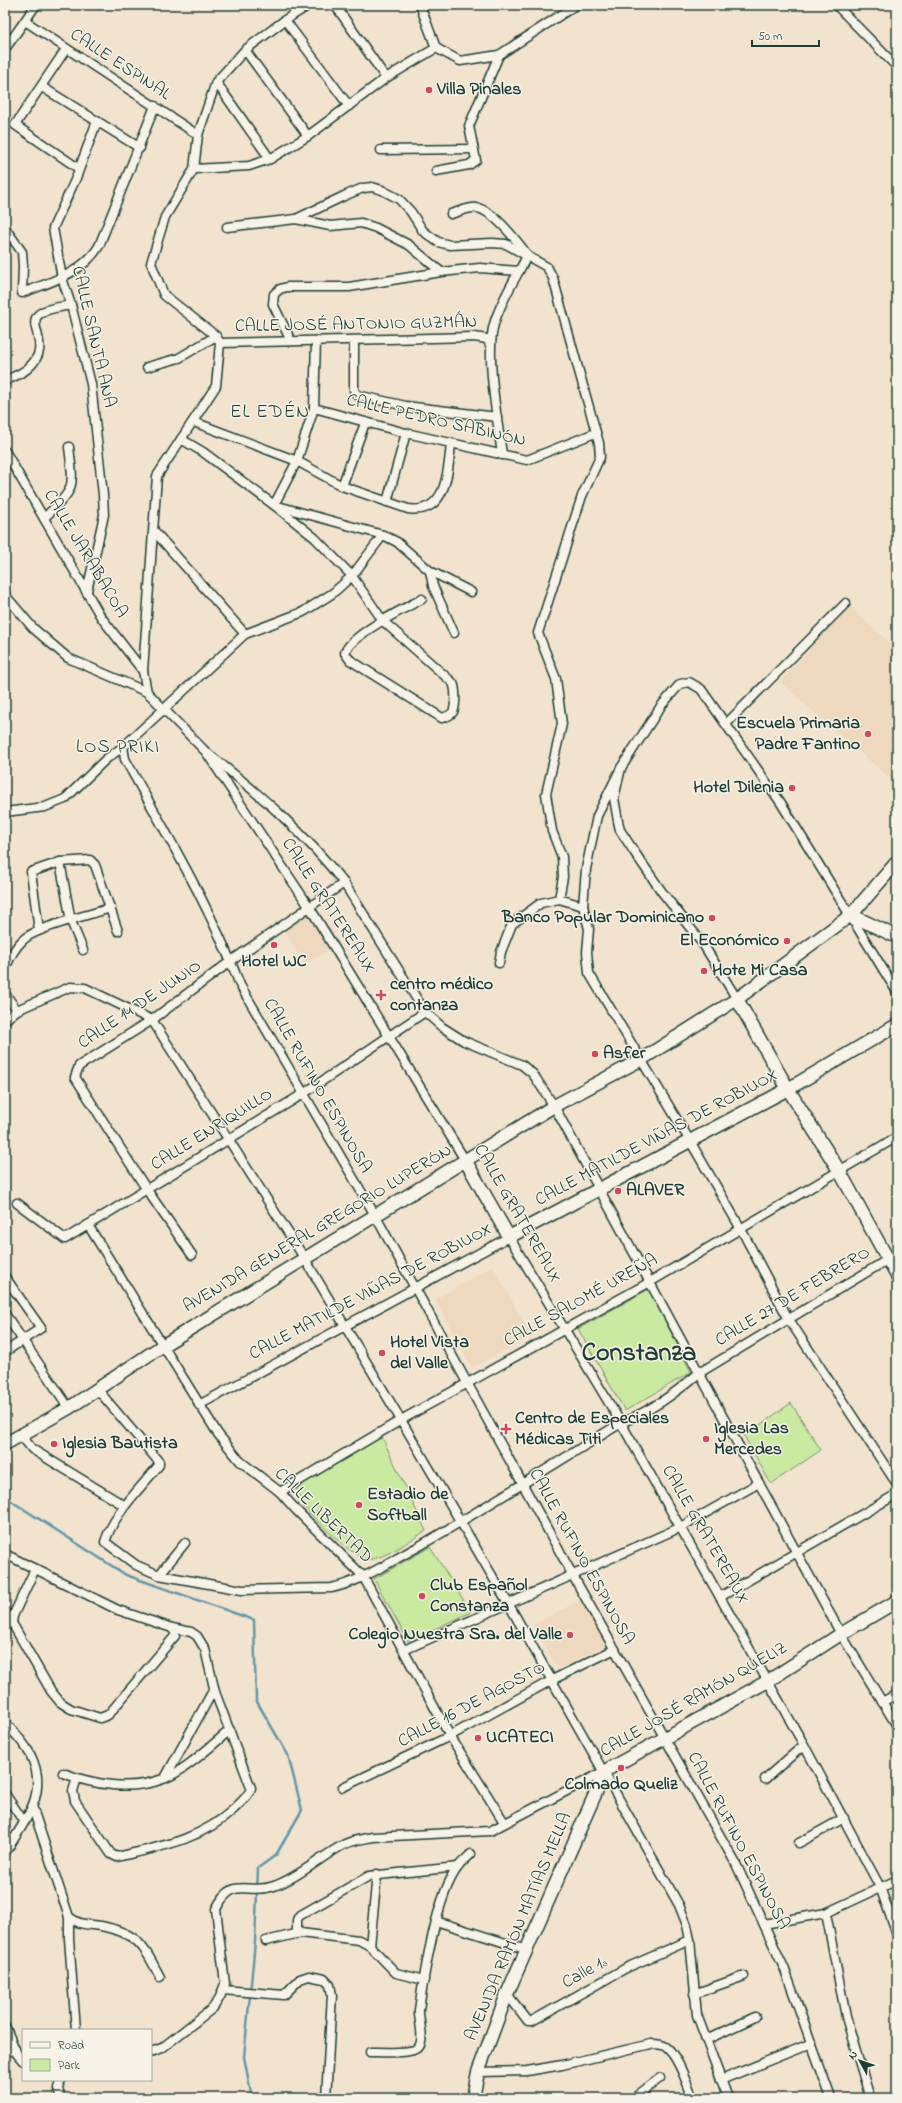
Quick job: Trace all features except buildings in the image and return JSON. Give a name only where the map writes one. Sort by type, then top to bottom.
[{"type":"main road","name":"AVENIDA GENERAL GREGORIO LUPERÓN","points":[[5,1444],[69,1408],[162,1346],[465,1160],[554,1106],[642,1058],[737,999],[851,915],[897,862]]},
{"type":"main road","points":[[851,915],[897,937]]},
{"type":"main road","points":[[737,999],[788,1089],[892,1256],[897,1276]]},
{"type":"main road","name":"CALLE MATILDE VIÑAS DE ROBIUOX","points":[[510,1237],[788,1089],[897,1025]]},
{"type":"main road","name":"CALLE GRATEREAUX","points":[[465,1160],[510,1237]]},
{"type":"main road","name":"CALLE JOSÉ RAMÓN QUELIZ","points":[[603,1772],[768,1681],[841,1634],[897,1601]]},
{"type":"main road","name":"AVENIDA RAMÓN MATÍAS MELLA","points":[[473,2098],[478,2072],[507,1994],[528,1950],[603,1772]]},
{"type":"street","points":[[5,49],[36,5]]},
{"type":"street","points":[[218,340],[164,295],[151,263],[165,217],[194,169],[198,135],[216,82],[245,50],[284,20],[309,5]]},
{"type":"street","points":[[335,5],[386,78]]},
{"type":"street","points":[[420,5],[436,48],[460,61],[499,55],[576,5]]},
{"type":"street","points":[[836,5],[897,67]]},
{"type":"street","points":[[284,20],[349,106]]},
{"type":"street","name":"CALLE ESPINAL","points":[[25,21],[198,135]]},
{"type":"street","points":[[194,169],[249,166],[270,159],[308,136],[386,78],[436,48]]},
{"type":"street","points":[[66,49],[16,125],[78,168]]},
{"type":"street","points":[[245,50],[308,136]]},
{"type":"street","points":[[436,171],[474,163],[476,160],[469,126],[499,55]]},
{"type":"street","points":[[216,82],[270,159]]},
{"type":"street","points":[[42,87],[140,148]]},
{"type":"street","points":[[5,228],[22,252],[24,266],[22,293],[62,278],[81,267],[92,258],[99,246],[140,148],[155,106]]},
{"type":"street","name":"CALLE SANTA ANA","points":[[87,591],[104,515],[103,495],[91,384],[71,305],[62,278],[54,228],[97,121]]},
{"type":"street","points":[[381,150],[473,149]]},
{"type":"street","points":[[296,219],[344,196],[372,187],[382,190],[399,199],[411,212],[423,231],[438,242],[450,246],[492,243],[506,244],[547,267],[553,278],[599,443],[600,457],[582,496],[538,633],[556,679],[562,724],[546,794],[552,830],[562,857],[563,877],[559,899]]},
{"type":"street","points":[[450,214],[473,207],[482,210],[509,230],[528,256]]},
{"type":"street","points":[[227,227],[296,219],[330,226],[361,223],[376,228],[409,245],[441,272]]},
{"type":"street","points":[[502,455],[490,345],[494,325],[501,304],[528,256]]},
{"type":"street","points":[[291,341],[273,304],[274,294],[280,289],[287,287],[349,288],[441,272],[480,268],[519,272]]},
{"type":"street","points":[[5,381],[28,368],[38,356],[41,347],[35,322],[38,315],[46,311],[71,305]]},
{"type":"street","name":"CALLE JOSÉ ANTONIO GUZMÁN","points":[[218,340],[316,341],[482,337],[487,339],[490,345]]},
{"type":"street","points":[[147,367],[178,358],[218,340]]},
{"type":"street","points":[[147,692],[143,671],[155,532],[157,476],[194,422],[216,386],[218,340]]},
{"type":"street","points":[[354,340],[354,390],[357,395],[406,406],[497,417]]},
{"type":"street","points":[[274,504],[297,461],[314,408],[316,341]]},
{"type":"street","name":"CALLE PEDRO SABINÓN","points":[[314,408],[365,423],[451,444],[527,460],[595,433]]},
{"type":"street","points":[[194,422],[297,461],[342,486],[418,511],[432,504],[446,487],[451,444]]},
{"type":"street","points":[[342,486],[365,423]]},
{"type":"street","points":[[387,502],[406,433]]},
{"type":"street","points":[[181,439],[203,452],[274,504],[315,538],[352,576],[383,621],[453,683],[455,687],[453,712],[448,717],[442,718],[350,660],[345,653],[346,648],[355,639],[383,621],[422,598]]},
{"type":"street","points":[[44,518],[66,497],[73,483],[69,447]]},
{"type":"street","name":"CALLE JARABACOA","points":[[5,451],[101,617],[143,671]]},
{"type":"street","points":[[274,504],[383,535],[397,542],[430,571],[471,592]]},
{"type":"street","points":[[155,532],[245,634]]},
{"type":"street","points":[[5,812],[45,807],[65,799],[106,759],[123,747],[163,708],[245,634],[303,612],[333,593],[352,576],[383,535]]},
{"type":"street","points":[[430,571],[433,586],[454,633]]},
{"type":"street","name":"CALLE GRATEREAUX","points":[[5,596],[33,628],[68,658],[147,692],[206,752],[310,908],[465,1160]]},
{"type":"street","points":[[726,724],[846,604]]},
{"type":"street","points":[[897,992],[781,803],[726,724],[701,689],[689,682],[680,684],[661,706],[621,768],[597,816],[586,869],[583,906],[589,929],[587,952],[589,973],[642,1058],[741,1229],[788,1318],[897,1484]]},
{"type":"street","name":"CALLE RUFINO ESPINOSA","points":[[123,747],[125,759],[195,885],[231,961],[240,985],[375,1215],[572,1574],[736,1864],[785,1970],[831,2098]]},
{"type":"street","points":[[206,752],[254,790],[329,864],[344,883],[425,1012],[442,1027],[464,1041],[522,1065],[533,1074],[554,1106],[841,1634],[897,1726]]},
{"type":"street","points":[[621,768],[614,798],[620,830],[662,892],[703,944],[737,999]]},
{"type":"street","points":[[39,930],[31,872],[60,862],[90,860],[95,865],[118,931]]},
{"type":"street","points":[[60,862],[71,922],[83,950]]},
{"type":"street","name":"CALLE 14 DE JUNIO","points":[[192,1255],[146,1190],[75,1077],[79,1066],[152,1020],[231,961],[310,908],[344,883]]},
{"type":"street","points":[[499,963],[501,952],[512,924],[541,903],[559,899],[583,906]]},
{"type":"street","points":[[5,969],[10,957],[23,939],[39,930],[71,922],[111,908]]},
{"type":"street","points":[[5,1020],[16,1010],[70,986],[85,988],[152,1020],[305,1259],[401,1420],[508,1603],[679,1905],[687,1925],[690,1940],[697,2015],[728,2098]]},
{"type":"street","points":[[5,994],[16,1010]]},
{"type":"street","name":"CALLE ENRIQUILLO","points":[[16,1203],[65,1239],[303,1094],[425,1012]]},
{"type":"street","name":"CALLE SALOMÉ UREÑA","points":[[280,1492],[467,1382],[650,1282],[897,1138]]},
{"type":"street","name":"CALLE LIBERTAD","points":[[88,1225],[199,1406],[240,1461],[280,1492],[297,1511],[363,1576],[450,1736],[504,1822]]},
{"type":"street","name":"CALLE GRATEREAUX","points":[[510,1237],[621,1423],[679,1528],[804,1745],[880,1887],[897,1934]]},
{"type":"street","name":"CALLE MATILDE VIÑAS DE ROBIUOX","points":[[199,1406],[510,1237]]},
{"type":"street","name":"CALLE 27 DE FEBRERO","points":[[125,1506],[108,1533],[105,1542],[136,1565],[159,1575],[242,1590],[331,1588],[363,1576],[460,1522],[621,1423],[655,1407],[675,1394],[698,1373],[892,1256]]},
{"type":"street","points":[[5,1277],[41,1328],[6,1350]]},
{"type":"street","points":[[5,1314],[69,1408]]},
{"type":"street","points":[[21,1435],[32,1449],[125,1506],[159,1466],[157,1458],[98,1390]]},
{"type":"street","points":[[404,1650],[572,1574],[679,1528],[759,1483]]},
{"type":"street","points":[[720,1597],[897,1494]]},
{"type":"street","points":[[159,1575],[185,1543]]},
{"type":"street","points":[[5,1554],[118,1610],[172,1628],[191,1632],[203,1643],[214,1689],[251,1784],[250,1791],[240,1803],[225,1818],[208,1830],[183,1840],[117,1857],[111,1854],[75,1802],[74,1791],[77,1778]]},
{"type":"street","points":[[35,1569],[13,1616],[12,1623],[51,1691],[60,1702],[71,1709],[100,1718],[108,1715],[175,1636],[175,1632],[172,1628]]},
{"type":"street","name":"CALLE 16 DE AGOSTO","points":[[343,1787],[450,1736],[552,1680],[614,1649]]},
{"type":"street","points":[[164,1779],[214,1689]]},
{"type":"street","points":[[882,1702],[897,1694]]},
{"type":"street","points":[[5,1722],[29,1753],[37,1771],[38,1793],[33,1809],[5,1853]]},
{"type":"street","points":[[63,1773],[77,1778],[118,1786],[142,1784],[164,1779],[190,1762],[230,1730]]},
{"type":"street","points":[[766,1779],[804,1745]]},
{"type":"street","name":"CALLE JOSÉ RAMÓN QUELIZ","points":[[223,1990],[225,1984],[216,1909],[228,1892],[238,1887],[251,1889],[273,1887],[303,1871],[344,1844],[358,1840],[372,1837],[490,1831],[504,1822],[603,1772]]},
{"type":"street","points":[[5,1794],[24,1822]]},
{"type":"street","points":[[33,1809],[69,1917],[69,1939],[76,2029]]},
{"type":"street","points":[[800,1843],[844,1818]]},
{"type":"street","points":[[370,2052],[411,2051],[418,2048],[421,2042],[419,2012],[436,1921],[444,1897],[458,1867],[471,1854]]},
{"type":"street","points":[[297,1934],[297,1920],[299,1916],[362,1879],[377,1874],[458,1867]]},
{"type":"street","points":[[370,1946],[377,1874]]},
{"type":"street","points":[[764,1924],[826,1913],[897,1880]]},
{"type":"street","points":[[826,1913],[846,2017],[870,2098]]},
{"type":"street","points":[[69,1917],[80,1925],[100,1926],[132,1935],[147,1952],[160,1977]]},
{"type":"street","points":[[436,1921],[528,1950]]},
{"type":"street","points":[[266,1941],[297,1934],[347,1937],[359,1940],[370,1946],[396,1973],[424,1980]]},
{"type":"street","name":"Calle 1ª","points":[[507,1994],[528,2021],[532,2021],[626,1968],[690,1940]]},
{"type":"street","points":[[152,2052],[162,2048],[213,2008],[223,1990],[284,1995],[300,1979],[309,1976],[324,1979],[330,1985],[332,1995],[326,2098]]},
{"type":"street","points":[[694,1994],[744,1976]]},
{"type":"street","points":[[706,2040],[755,2018]]},
{"type":"street","points":[[6,2029],[15,2049],[22,2060]]},
{"type":"street","points":[[721,2080],[812,2043]]},
{"type":"street","points":[[478,2072],[527,2071],[562,2065],[651,2044],[659,2044],[666,2047],[674,2056],[693,2098]]},
{"type":"street","points":[[5,2052],[15,2049]]},
{"type":"street","points":[[634,2098],[660,2078]]},
{"type":"street","points":[[60,2098],[58,2088],[61,2081]]},
{"type":"shaded area","name":"Escuela Primaria Padre Fantino","points":[[849,606],[897,649],[897,785],[780,682]]},
{"type":"shaded area","points":[[308,914],[330,949],[305,965],[283,929]]},
{"type":"shaded area","points":[[493,1266],[531,1336],[472,1368],[435,1299]]},
{"type":"shaded area","name":"Colegio Nuestra Sra. del Valle","points":[[583,1599],[608,1644],[558,1669],[533,1625]]},
{"type":"green space","points":[[649,1289],[691,1372],[625,1411],[578,1329]]},
{"type":"green space","points":[[791,1403],[821,1450],[771,1484],[744,1436]]},
{"type":"green space","name":"Estadio de Softball","points":[[382,1437],[426,1531],[397,1549],[380,1557],[366,1559],[345,1546],[312,1516],[302,1502],[296,1486]]},
{"type":"green space","name":"Club Español Constanza","points":[[430,1547],[471,1612],[408,1641],[374,1579]]},
{"type":"waterway","points":[[5,1497],[126,1575],[254,1620],[256,1700],[288,1755],[302,1810],[276,1855],[258,1868],[255,1942],[244,2057],[252,2098]]},
{"type":"place","name":"Villa Pinales","points":[[429,90]]},
{"type":"place","name":"Escuela Primaria Padre Fantino","points":[[868,734]]},
{"type":"place","name":"Hotel Dilenia","points":[[792,788]]},
{"type":"place","name":"Banco Popular Dominicano","points":[[712,918]]},
{"type":"place","name":"El Económico","points":[[787,941]]},
{"type":"place","name":"Hotel WC","points":[[274,945]]},
{"type":"place","name":"Hote Mi Casa","points":[[704,971]]},
{"type":"place","name":"centro médico contanza","points":[[381,995]]},
{"type":"place","name":"Asfer","points":[[595,1054]]},
{"type":"place","name":"ALAVER","points":[[618,1191]]},
{"type":"place","name":"Hotel Vista del Valle","points":[[382,1353]]},
{"type":"place","name":"Centro de Especiales Médicas Titi","points":[[506,1429]]},
{"type":"place","name":"Iglesia Las Mercedes","points":[[706,1439]]},
{"type":"place","name":"Iglesia Bautista","points":[[54,1444]]},
{"type":"place","name":"Estadio de Softball","points":[[359,1505]]},
{"type":"place","name":"Club Español Constanza","points":[[422,1596]]},
{"type":"place","name":"Colegio Nuestra Sra. del Valle","points":[[570,1635]]},
{"type":"place","name":"UCATECI","points":[[478,1738]]},
{"type":"place","name":"Colmado Queliz","points":[[621,1768]]},
{"type":"district","name":"EL EDÉN","points":[[270,412]]},
{"type":"district","name":"LOS PRIKI","points":[[118,747]]},
{"type":"district","name":"Constanza","points":[[639,1354]]}]
